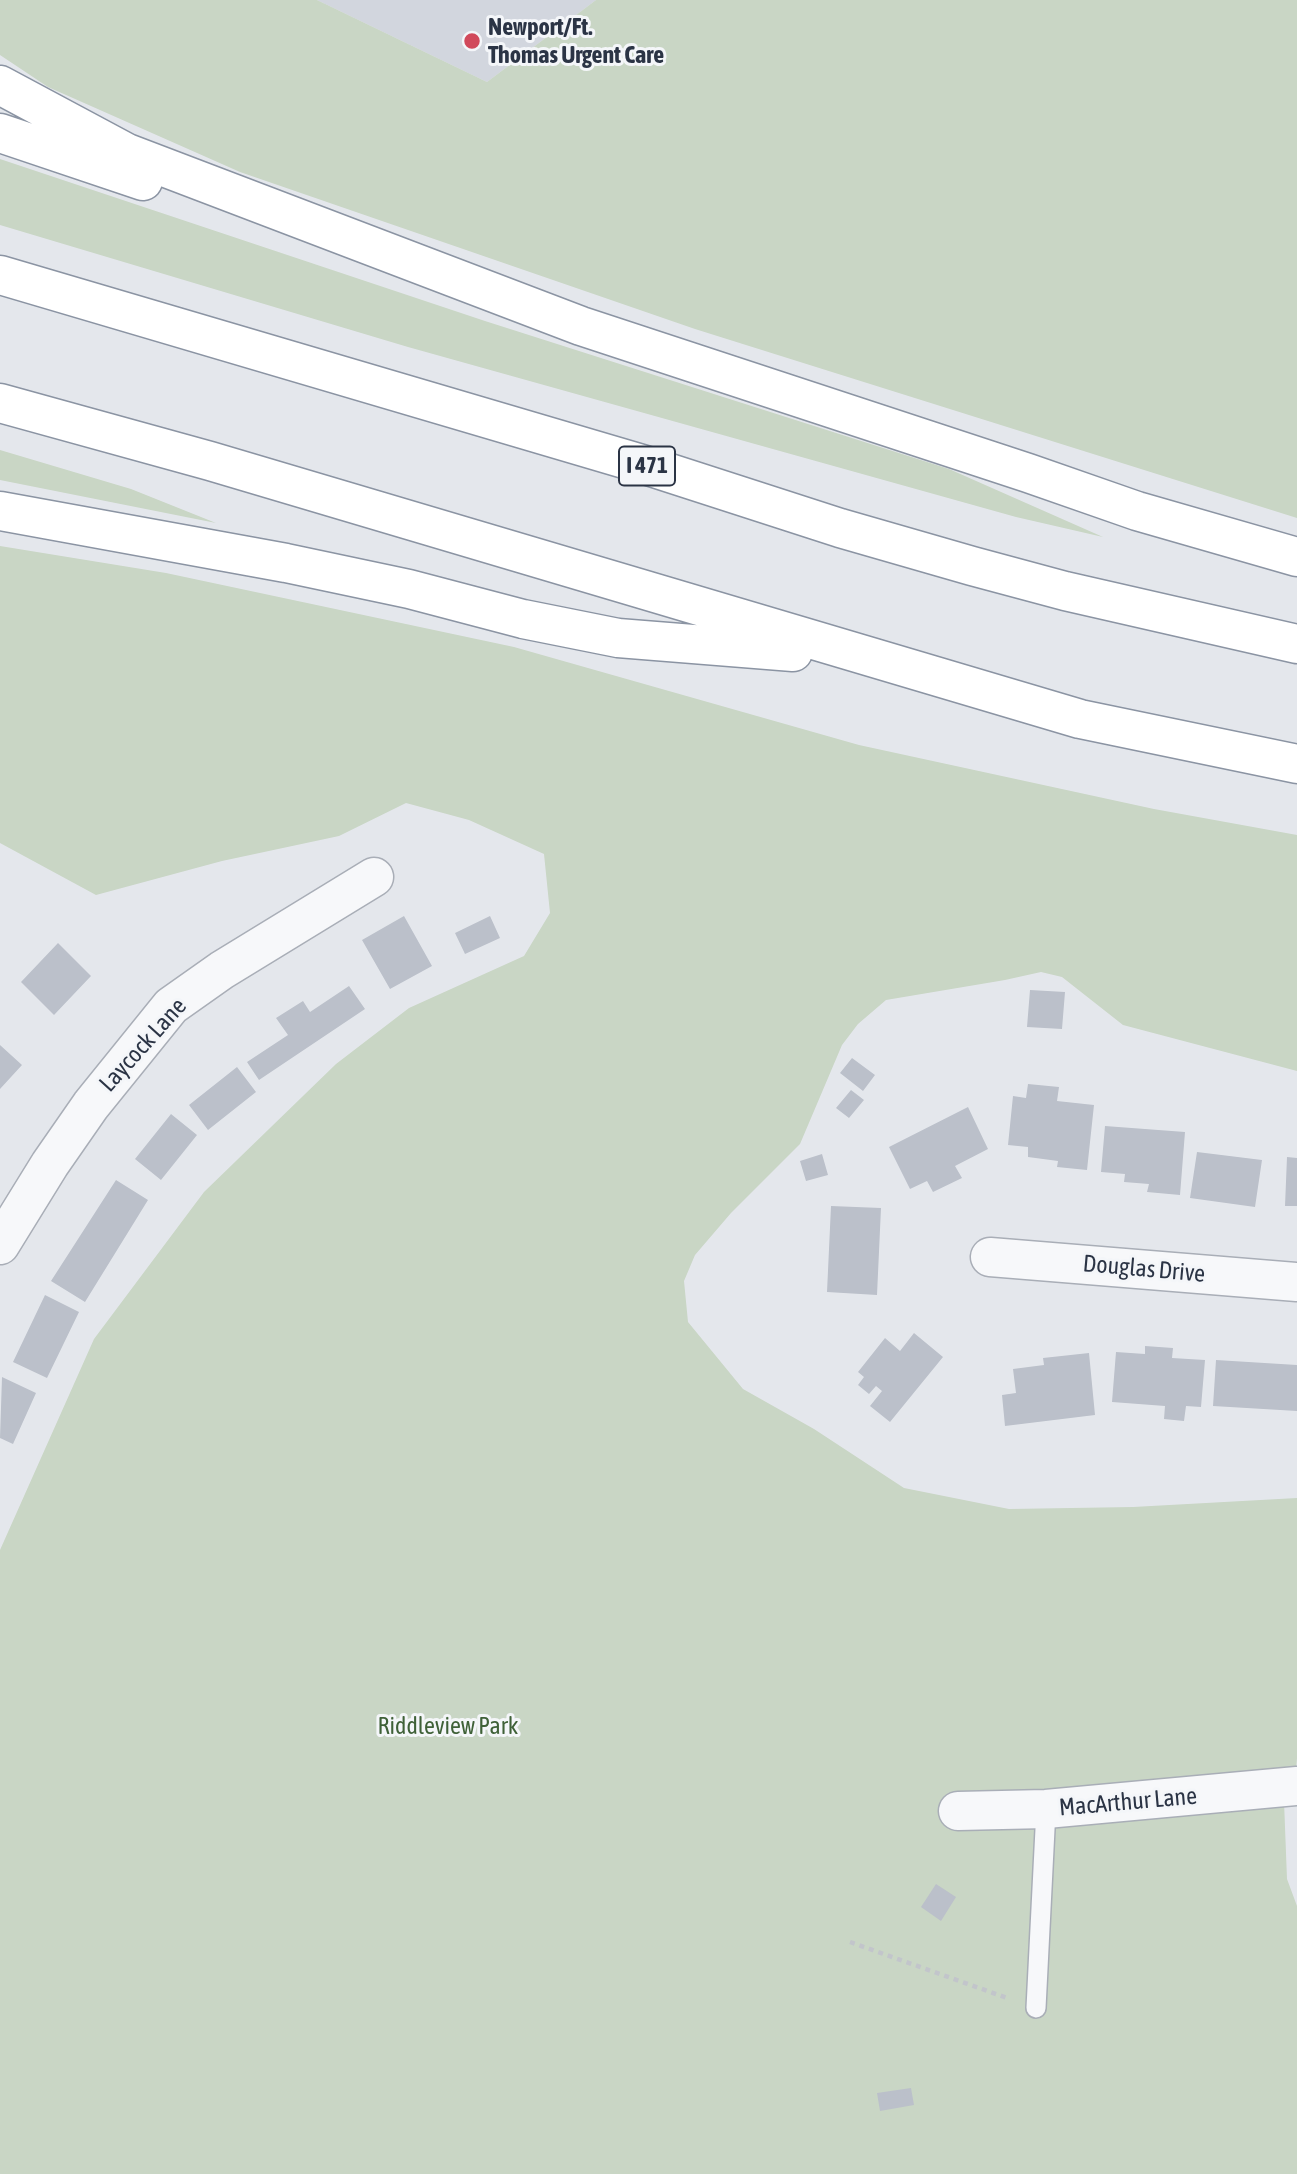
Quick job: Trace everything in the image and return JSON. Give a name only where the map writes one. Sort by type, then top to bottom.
[{"type":"highway","points":[[0,85],[127,153],[581,326],[1136,511],[1297,557]]},
{"type":"highway","points":[[0,134],[126,177],[301,221]]},
{"type":"highway","name":"I 471","points":[[0,275],[633,461],[840,528],[972,566],[1065,591],[1297,644]]},
{"type":"highway","points":[[0,403],[223,464],[1080,719],[1297,765]]},
{"type":"highway","points":[[0,511],[286,563],[409,589],[523,619],[618,638],[868,657]]},
{"type":"street","name":"Laycock Lane","points":[[0,1245],[50,1164],[91,1105],[171,1006],[222,970],[374,877]]},
{"type":"street","name":"Douglas Drive","points":[[990,1257],[1297,1282]]},
{"type":"street","name":"MacArthur Lane","points":[[958,1811],[1046,1809],[1297,1786]]},
{"type":"lane","points":[[1036,2008],[1046,1809]]},
{"type":"path","points":[[849,1942],[1036,2008]]},
{"type":"shaded area","name":"Newport/Ft. Thomas Urgent Care","points":[[317,0],[596,0],[487,82]]},
{"type":"green space","points":[[0,0],[317,0],[487,82],[596,0],[1297,0],[1297,518],[695,329],[240,172],[48,87],[0,55]]},
{"type":"green space","points":[[0,159],[485,321],[949,469],[1103,537],[1016,517],[408,347],[0,225]]},
{"type":"green space","points":[[0,450],[131,489],[216,523],[0,480]]},
{"type":"green space","name":"Riddleview Park","points":[[0,546],[166,573],[514,647],[859,745],[1154,809],[1297,835],[1297,1071],[1123,1025],[1062,977],[1041,972],[886,1000],[858,1024],[842,1045],[800,1144],[731,1213],[695,1255],[684,1281],[688,1322],[743,1389],[814,1429],[904,1488],[1009,1509],[1133,1507],[1297,1498],[1297,1758],[1296,1771],[1284,1801],[1287,1879],[1297,1906],[1297,2174],[0,2174],[0,1550],[94,1339],[204,1192],[336,1064],[409,1008],[524,956],[550,913],[544,854],[469,820],[406,803],[339,836],[222,861],[96,895],[0,843]]},
{"type":"building","points":[[404,916],[432,966],[390,989],[362,940]]},
{"type":"building","points":[[490,916],[500,938],[465,954],[455,933]]},
{"type":"building","points":[[58,943],[91,976],[54,1015],[21,982]]},
{"type":"building","points":[[349,986],[365,1009],[259,1080],[247,1062],[288,1035],[276,1018],[303,1001],[310,1012]]},
{"type":"building","points":[[1030,990],[1065,992],[1062,1029],[1027,1027]]},
{"type":"building","points":[[0,1045],[22,1065],[0,1089]]},
{"type":"building","points":[[852,1058],[875,1075],[863,1091],[840,1073]]},
{"type":"building","points":[[237,1067],[256,1092],[208,1130],[189,1105]]},
{"type":"building","points":[[1028,1084],[1059,1087],[1057,1101],[1094,1105],[1087,1170],[1057,1167],[1058,1161],[1028,1157],[1028,1147],[1008,1145],[1013,1096],[1026,1098]]},
{"type":"building","points":[[851,1090],[864,1100],[849,1118],[836,1108]]},
{"type":"building","points":[[968,1107],[988,1149],[955,1166],[962,1178],[933,1192],[927,1181],[910,1189],[889,1147]]},
{"type":"building","points":[[171,1114],[197,1135],[161,1180],[135,1159]]},
{"type":"building","points":[[1105,1126],[1185,1132],[1180,1195],[1147,1192],[1149,1184],[1124,1182],[1125,1174],[1101,1172]]},
{"type":"building","points":[[1197,1152],[1262,1160],[1255,1207],[1190,1198]]},
{"type":"building","points":[[822,1154],[828,1175],[806,1181],[800,1161]]},
{"type":"building","points":[[1287,1157],[1297,1158],[1297,1206],[1285,1206]]},
{"type":"building","points":[[116,1180],[148,1200],[85,1302],[51,1281]]},
{"type":"building","points":[[831,1206],[881,1208],[877,1295],[827,1292]]},
{"type":"building","points":[[45,1295],[79,1312],[47,1378],[13,1362]]},
{"type":"building","points":[[914,1333],[943,1357],[890,1422],[870,1406],[882,1391],[876,1386],[869,1394],[858,1385],[864,1377],[858,1372],[885,1338],[900,1351]]},
{"type":"building","points":[[1145,1346],[1173,1348],[1172,1358],[1205,1360],[1201,1407],[1186,1406],[1184,1421],[1164,1419],[1165,1406],[1112,1402],[1116,1352],[1145,1354]]},
{"type":"building","points":[[1089,1353],[1095,1415],[1005,1426],[1002,1395],[1016,1393],[1013,1369],[1044,1365],[1043,1358]]},
{"type":"building","points":[[1216,1360],[1297,1365],[1297,1411],[1213,1406]]},
{"type":"building","points":[[2,1377],[36,1393],[13,1444],[0,1438]]},
{"type":"building","points":[[936,1884],[956,1897],[941,1921],[921,1907]]},
{"type":"building","points":[[911,2088],[914,2105],[880,2111],[877,2093]]},
{"type":"place","name":"Newport/Ft. Thomas Urgent Care","points":[[472,41]]}]
